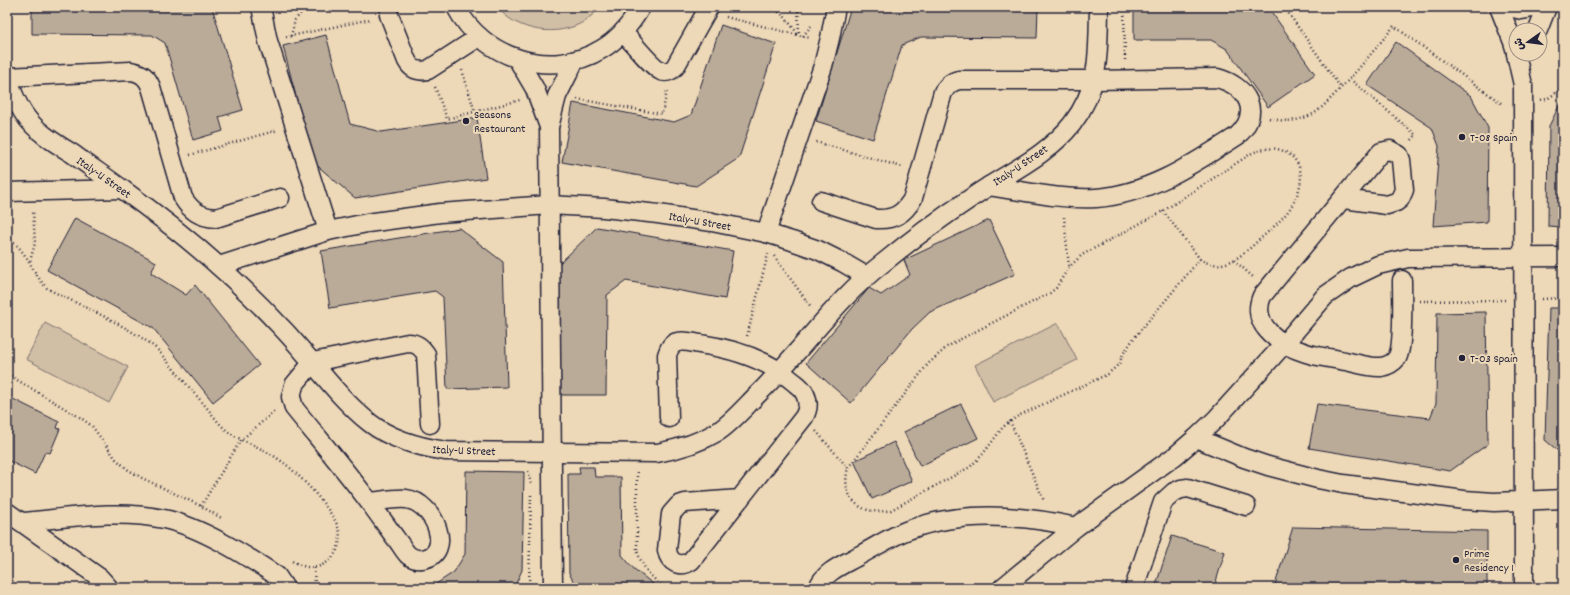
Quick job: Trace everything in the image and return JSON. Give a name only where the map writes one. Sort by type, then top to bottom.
[{"type":"street","points":[[261,7],[268,41],[328,230]]},
{"type":"street","points":[[456,7],[468,26],[479,37],[497,50],[518,60],[537,64],[558,64],[590,56],[602,49],[623,32],[641,7]]},
{"type":"street","points":[[766,233],[823,66],[836,7]]},
{"type":"street","name":"Italy-U Street","points":[[7,76],[18,104],[34,126],[43,134],[122,189],[219,266],[256,300],[356,411],[371,424],[388,435],[406,443],[446,451],[657,453],[690,445],[720,430],[780,372],[823,322],[866,276],[958,207],[989,186],[1023,166],[1061,137],[1082,107],[1094,80],[1097,64],[1099,7]]},
{"type":"street","points":[[1499,7],[1508,30]]},
{"type":"street","points":[[1508,7],[1522,10],[1539,7]]},
{"type":"street","points":[[1541,22],[1547,7]]},
{"type":"street","points":[[623,32],[658,69],[666,72],[671,71],[675,67],[707,10]]},
{"type":"street","points":[[389,15],[410,66],[415,70],[428,70],[479,37]]},
{"type":"street","points":[[518,60],[526,71],[538,95],[549,127]]},
{"type":"street","points":[[553,588],[549,127],[557,96],[572,66],[572,61]]},
{"type":"street","points":[[1518,62],[1523,85],[1524,588]]},
{"type":"street","points":[[1523,85],[1528,62]]},
{"type":"street","points":[[7,76],[131,71],[138,72],[149,81],[152,87],[183,198],[189,207],[196,213],[206,217],[221,217],[280,198]]},
{"type":"street","points":[[821,202],[876,219],[885,220],[902,213],[913,198],[943,92],[947,86],[960,80],[1125,80],[1207,78],[1222,80],[1235,86],[1243,92],[1249,101],[1250,113],[1247,125],[1237,136],[1159,182],[1143,188],[1111,196],[1078,198],[989,186]]},
{"type":"street","points":[[1344,199],[1386,205],[1400,199],[1404,190],[1401,160],[1399,155],[1390,150],[1381,152],[1344,199],[1266,290],[1259,303],[1259,317],[1266,329],[1285,343],[1307,353],[1374,366],[1386,366],[1396,360],[1400,349],[1402,280]]},
{"type":"street","points":[[7,192],[122,189]]},
{"type":"street","name":"Italy-U Street","points":[[219,266],[328,230],[404,218],[549,205],[604,208],[658,214],[712,222],[766,233],[818,250],[866,276]]},
{"type":"street","points":[[1002,588],[1076,527],[1175,456],[1196,438],[1216,419],[1285,343],[1325,296],[1351,278],[1378,265],[1408,258],[1523,256],[1563,257]]},
{"type":"street","points":[[669,418],[667,355],[673,344],[679,342],[710,346],[743,354],[766,363],[797,384],[805,394],[808,406],[804,418],[740,499]]},
{"type":"street","name":"Italy-U Street","points":[[313,362],[408,343],[419,345],[426,354],[427,360],[430,424]]},
{"type":"street","points":[[313,362],[294,385],[291,397],[294,408],[369,502]]},
{"type":"street","points":[[1196,438],[1244,458],[1274,468],[1343,484],[1464,500],[1523,502],[1563,499]]},
{"type":"street","points":[[1134,588],[1160,510],[1167,496],[1180,489],[1188,488],[1246,506]]},
{"type":"street","points":[[7,512],[100,578],[109,588]]},
{"type":"street","points":[[22,522],[126,514],[165,519],[203,532],[277,576],[285,588]]},
{"type":"street","points":[[818,588],[823,579],[834,569],[892,538],[928,523],[946,519],[1008,516],[1053,522],[1076,527]]},
{"type":"path","points":[[291,36],[295,20],[306,7]]},
{"type":"path","points":[[772,7],[784,16],[799,35]]},
{"type":"path","points":[[798,7],[799,35]]},
{"type":"path","points":[[1124,7],[1125,80]]},
{"type":"path","points":[[1284,7],[1341,88]]},
{"type":"path","points":[[707,10],[829,42]]},
{"type":"path","points":[[268,41],[389,15]]},
{"type":"path","points":[[1250,113],[1282,121],[1301,119],[1320,110],[1350,79],[1394,26],[1500,103],[1523,104],[1547,99],[1563,88]]},
{"type":"path","points":[[456,52],[475,112]]},
{"type":"path","points":[[428,70],[447,119],[538,95]]},
{"type":"path","points":[[557,96],[662,114],[671,71]]},
{"type":"path","points":[[1350,79],[1416,135],[1399,155]]},
{"type":"path","points":[[172,160],[295,126]]},
{"type":"path","points":[[799,137],[920,172]]},
{"type":"path","points":[[1163,211],[1200,259],[1207,264],[1216,265],[1234,260],[1265,234],[1288,211],[1300,187],[1301,174],[1297,162],[1291,155],[1276,148],[1260,149],[1163,211],[1082,255],[1069,267],[1056,288],[1050,293],[957,341],[928,364],[848,468],[846,486],[855,503],[862,509],[872,512],[891,510],[970,467],[977,461],[1003,427],[1010,421],[1026,411],[1108,374],[1119,364],[1123,354],[1134,338],[1200,259]]},
{"type":"path","points":[[30,262],[35,243],[32,192]]},
{"type":"path","points":[[1062,196],[1069,267]]},
{"type":"path","points":[[7,238],[17,245],[30,262],[33,272],[48,289],[132,332],[157,349],[223,426],[233,435],[264,450],[285,464],[304,480],[320,499],[334,520],[339,529],[340,540],[337,549],[328,561],[314,568],[304,568],[288,559]]},
{"type":"path","points":[[743,354],[769,249],[823,322]]},
{"type":"path","points":[[1234,260],[1266,290]]},
{"type":"path","points":[[1402,301],[1523,300],[1563,298]]},
{"type":"path","points":[[7,374],[92,426],[116,459],[127,470],[201,506],[228,523]]},
{"type":"path","points":[[201,506],[241,440],[291,397]]},
{"type":"path","points":[[804,418],[848,468]]},
{"type":"path","points":[[1010,421],[1053,522]]},
{"type":"path","points":[[523,470],[528,471],[531,484],[529,588]]},
{"type":"path","points":[[636,470],[638,550],[640,559],[650,575],[665,588]]},
{"type":"path","points":[[314,568],[315,588]]},
{"type":"path","points":[[329,588],[331,585],[335,588]]},
{"type":"shaded area","points":[[497,7],[601,7],[585,21],[563,30],[551,31],[538,30],[515,22]]},
{"type":"shaded area","points":[[45,323],[128,367],[109,403],[26,359]]},
{"type":"shaded area","points":[[1058,323],[1077,360],[993,402],[975,365]]},
{"type":"building","points":[[32,7],[212,7],[243,110],[219,117],[223,131],[193,140],[165,43],[152,35],[32,34]]},
{"type":"building","points":[[851,7],[1038,7],[1037,38],[921,37],[902,45],[873,139],[816,121]]},
{"type":"building","points":[[1134,7],[1268,7],[1315,74],[1268,107],[1227,49],[1211,40],[1134,40]]},
{"type":"building","points":[[721,25],[776,44],[739,158],[696,186],[562,162],[573,103],[674,122],[691,115]]},
{"type":"building","points":[[326,35],[350,124],[381,132],[477,118],[486,178],[355,198],[313,162],[283,46]]},
{"type":"building","name":"T-08 Spain","points":[[1396,42],[1471,96],[1488,128],[1487,222],[1433,226],[1439,146],[1432,128],[1367,85]]},
{"type":"building","points":[[1563,98],[1563,227],[1548,226],[1549,126]]},
{"type":"building","points":[[75,218],[156,262],[151,273],[186,295],[195,285],[259,365],[213,402],[153,328],[47,270]]},
{"type":"building","points":[[989,220],[1015,274],[930,312],[912,329],[851,403],[806,363],[869,288],[881,295],[910,275],[904,260]]},
{"type":"building","points":[[597,227],[733,251],[725,299],[626,281],[607,295],[606,395],[557,395],[558,265]]},
{"type":"building","points":[[459,228],[503,262],[507,387],[447,389],[443,297],[435,291],[330,308],[321,251]]},
{"type":"building","points":[[1549,308],[1563,308],[1563,455],[1545,440]]},
{"type":"building","name":"T-03 Spain","points":[[1486,312],[1488,444],[1450,471],[1309,448],[1317,404],[1430,418],[1436,403],[1437,313]]},
{"type":"building","points":[[7,396],[59,422],[57,428],[60,429],[50,453],[45,452],[35,474],[7,460]]},
{"type":"building","points":[[961,404],[978,438],[920,466],[904,432]]},
{"type":"building","points":[[894,442],[912,481],[872,499],[854,461]]},
{"type":"building","points":[[579,467],[594,467],[595,477],[621,477],[622,555],[633,568],[658,588],[577,588],[569,573],[568,474],[580,474]]},
{"type":"building","points":[[466,471],[524,472],[522,570],[514,588],[430,588],[454,572],[465,554]]},
{"type":"building","points":[[1293,527],[1487,531],[1487,588],[1274,588]]},
{"type":"building","points":[[1172,536],[1225,552],[1214,588],[1155,588]]},
{"type":"building","points":[[1563,544],[1563,588],[1562,588]]},
{"type":"place","name":"Seasons Restaurant","points":[[466,121]]},
{"type":"place","name":"T-08 Spain","points":[[1462,137]]},
{"type":"place","name":"T-03 Spain","points":[[1462,358]]},
{"type":"place","name":"Prime Residency 1","points":[[1456,560]]}]
